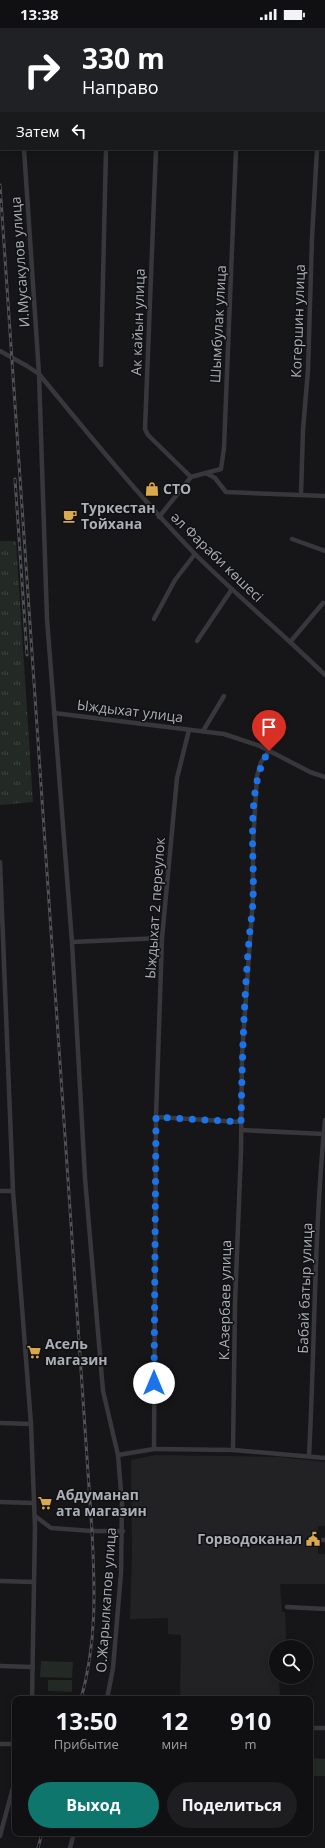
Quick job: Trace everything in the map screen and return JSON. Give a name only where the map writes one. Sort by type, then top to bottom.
[{"type":"street","name":"И.Мусакулов улица","points":[[24,150],[39,374],[47,611],[72,942]]},
{"type":"street","points":[[101,365],[106,150]]},
{"type":"street","name":"Ак кайын улица","points":[[156,150],[145,429],[148,435],[190,477]]},
{"type":"street","name":"Шымбулак улица","points":[[190,477],[221,470],[224,448],[236,150]]},
{"type":"street","name":"Когершин улица","points":[[301,494],[308,370],[312,238],[317,150]]},
{"type":"street","name":"әл Фараби көшесі","points":[[0,351],[39,374],[110,460],[195,554],[325,674]]},
{"type":"street","points":[[206,473],[215,478],[226,492],[325,496]]},
{"type":"street","points":[[160,517],[190,477]]},
{"type":"street","points":[[292,539],[325,551]]},
{"type":"street","points":[[154,619],[175,580],[195,554]]},
{"type":"street","points":[[197,641],[232,589]]},
{"type":"street","points":[[290,641],[323,603]]},
{"type":"street","points":[[203,731],[224,696]]},
{"type":"street","name":"Ыждыхат улица","points":[[54,713],[224,734],[269,751],[310,772],[325,777]]},
{"type":"street","name":"Ыждыхат 2 переулок","points":[[154,1450],[156,1117],[162,938],[177,778],[189,730]]},
{"type":"street","name":"К.Азербаев улица","points":[[233,1450],[237,1224],[241,1151],[243,1047],[253,898],[255,802],[261,762],[269,751]]},
{"type":"street","points":[[0,862],[2,974],[13,1192],[31,1424],[35,1516],[32,1696]]},
{"type":"street","points":[[72,942],[162,938]]},
{"type":"street","name":"О.Жарылкапов улица","points":[[72,942],[85,1178],[103,1391],[118,1455],[123,1530],[114,1668],[108,1696]]},
{"type":"street","points":[[156,1117],[241,1122]]},
{"type":"street","name":"Бабай батыр улица","points":[[309,1456],[314,1362],[319,1183],[325,1120]]},
{"type":"street","points":[[241,1130],[324,1134]]},
{"type":"street","points":[[0,1191],[13,1192]]},
{"type":"street","points":[[0,1423],[31,1424]]},
{"type":"street","points":[[118,1455],[154,1450],[233,1450],[325,1458]]},
{"type":"street","points":[[0,1502],[34,1503]]},
{"type":"street","points":[[35,1516],[51,1528],[92,1531],[123,1530]]},
{"type":"street","points":[[0,1582],[34,1582]]},
{"type":"street","points":[[287,1607],[325,1609]]},
{"type":"street","points":[[0,1666],[33,1667]]},
{"type":"street","points":[[313,1728],[325,1728]]},
{"type":"street","points":[[0,1744],[12,1744]]},
{"type":"street","points":[[0,1836],[2,1821],[12,1789]]},
{"type":"street","points":[[70,1848],[73,1836]]},
{"type":"shaded area","points":[[155,1455],[280,1457],[325,1462],[325,1526],[318,1526],[318,1554],[325,1554],[325,1584],[280,1584],[282,1612],[285,1612],[286,1640],[269,1640],[269,1684],[279,1684],[280,1696],[180,1696],[181,1635],[168,1634],[168,1618],[130,1619],[132,1555],[131,1460]]},
{"type":"green space","points":[[0,541],[16,541],[33,802],[0,805]]},
{"type":"green space","points":[[41,1661],[73,1662],[72,1678],[40,1677]]},
{"type":"green space","points":[[48,1680],[72,1680],[72,1692],[48,1691]]},
{"type":"green space","points":[[313,1758],[325,1759],[325,1776],[313,1776]]},
{"type":"railway","points":[[0,185],[92,1531],[94,1616],[90,1657],[82,1696]]},
{"type":"railway","points":[[15,479],[27,655]]},
{"type":"railway","points":[[38,1848],[41,1836]]},
{"type":"place","name":"СТО","points":[[152,489]]},
{"type":"place","name":"Туркестан Тойхана","points":[[70,516]]},
{"type":"place","name":"Асель магазин","points":[[34,1352]]},
{"type":"place","name":"Абдуманап ата магазин","points":[[45,1503]]},
{"type":"place","name":"Горводоканал","points":[[313,1539]]},
{"type":"route","points":[[154,1383],[154,1322],[156,1282],[155,1226],[157,1177],[156,1117],[241,1122],[242,1055],[253,898],[255,802],[261,762],[269,751]]}]
